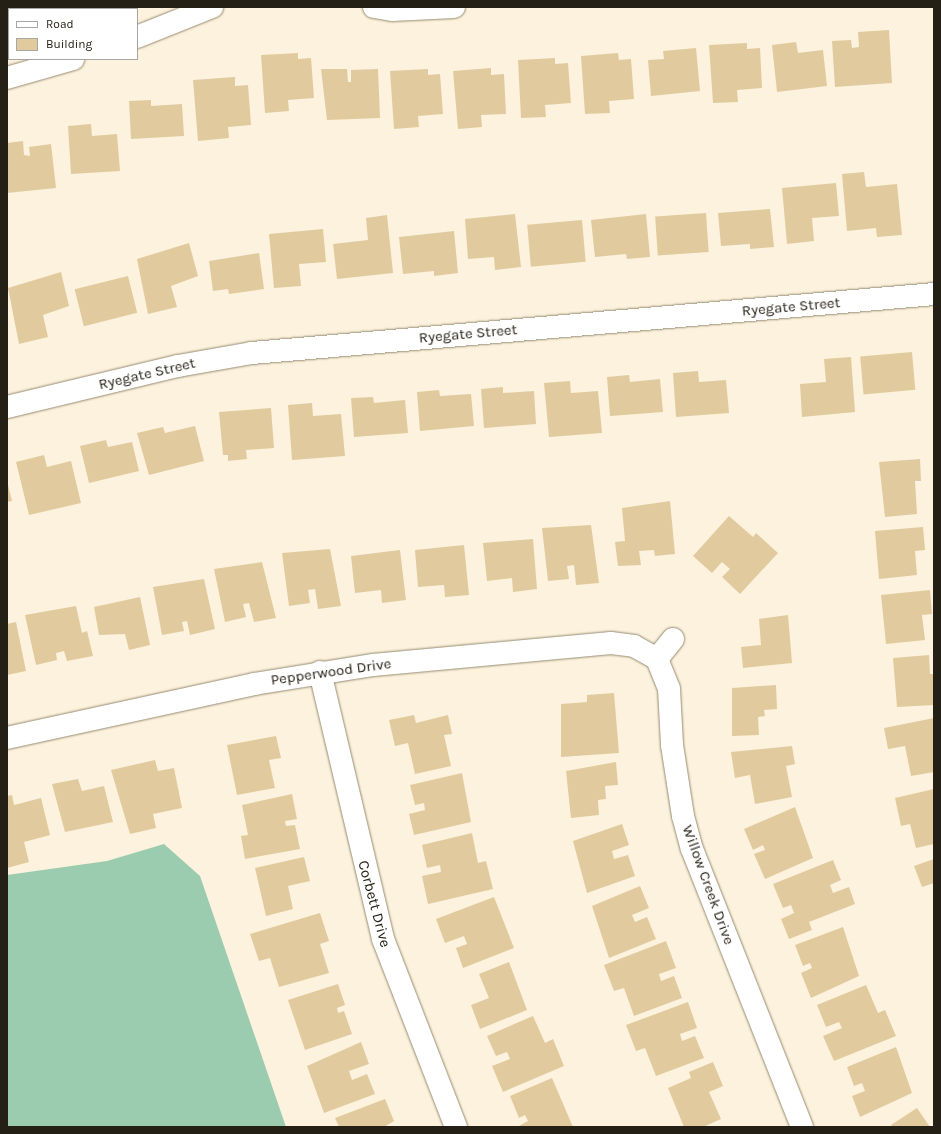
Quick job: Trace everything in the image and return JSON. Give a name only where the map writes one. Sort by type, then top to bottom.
[{"type":"street","points":[[138,37],[212,7]]},
{"type":"street","points":[[374,7],[392,10],[454,7]]},
{"type":"street","points":[[7,78],[70,60]]},
{"type":"street","name":"Ryegate Street","points":[[7,407],[178,366],[252,353],[934,294]]},
{"type":"street","points":[[657,659],[673,640]]},
{"type":"street","name":"Pepperwood Drive","points":[[7,738],[320,672],[611,644],[634,646],[657,659]]},
{"type":"street","name":"Willow Creek Drive","points":[[657,659],[669,689],[676,783],[692,849],[802,1127]]},
{"type":"street","name":"Corbett Drive","points":[[320,672],[383,939],[456,1127]]},
{"type":"green space","points":[[164,844],[200,876],[286,1127],[7,1127],[7,875],[107,861]]},
{"type":"building","points":[[7,7],[52,8],[8,8],[7,11]]},
{"type":"building","points":[[889,30],[892,83],[835,87],[832,41],[851,40],[852,48],[859,47],[858,32]]},
{"type":"building","points":[[796,42],[798,53],[823,50],[827,86],[777,92],[772,45]]},
{"type":"building","points":[[747,43],[747,49],[760,48],[762,88],[737,90],[738,102],[713,103],[709,45]]},
{"type":"building","points":[[696,48],[700,91],[651,96],[648,60],[664,59],[663,51]]},
{"type":"building","points":[[298,53],[298,59],[311,58],[314,98],[288,100],[289,111],[265,113],[261,55]]},
{"type":"building","points":[[618,53],[619,60],[631,59],[634,99],[609,101],[610,113],[585,114],[581,56]]},
{"type":"building","points":[[555,58],[555,64],[568,63],[571,103],[545,105],[546,117],[521,118],[518,60]]},
{"type":"building","points":[[491,68],[491,75],[504,74],[506,114],[481,115],[482,127],[458,129],[453,71]]},
{"type":"building","points":[[321,69],[347,69],[348,82],[351,82],[351,70],[378,69],[380,118],[327,120]]},
{"type":"building","points":[[428,69],[428,75],[440,74],[443,114],[418,116],[419,127],[394,129],[390,71]]},
{"type":"building","points":[[235,77],[235,86],[248,85],[251,125],[228,127],[229,138],[198,141],[193,80]]},
{"type":"building","points":[[151,100],[151,106],[182,104],[184,136],[131,139],[129,101]]},
{"type":"building","points":[[91,124],[92,136],[117,134],[120,171],[71,174],[68,126]]},
{"type":"building","points":[[23,141],[24,155],[30,156],[29,147],[51,144],[56,188],[7,193],[7,143]]},
{"type":"building","points":[[864,172],[866,187],[897,184],[902,235],[877,237],[876,228],[847,231],[842,174]]},
{"type":"building","points":[[836,183],[839,216],[812,218],[814,241],[787,244],[782,188]]},
{"type":"building","points":[[770,209],[774,247],[750,249],[750,244],[721,246],[718,213]]},
{"type":"building","points":[[706,213],[709,252],[658,255],[655,217]]},
{"type":"building","points":[[515,214],[521,267],[495,270],[494,257],[468,259],[465,219]]},
{"type":"building","points":[[646,214],[650,257],[627,259],[626,254],[595,257],[591,220]]},
{"type":"building","points":[[387,215],[393,273],[337,279],[333,244],[368,240],[366,218]]},
{"type":"building","points":[[582,220],[586,262],[531,267],[527,225]]},
{"type":"building","points":[[323,229],[326,262],[299,264],[301,286],[274,288],[269,234]]},
{"type":"building","points":[[454,231],[458,273],[434,276],[434,271],[403,274],[399,237]]},
{"type":"building","points":[[189,243],[198,276],[171,286],[177,307],[148,314],[137,259]]},
{"type":"building","points":[[259,253],[264,289],[229,294],[228,289],[213,291],[209,261]]},
{"type":"building","points":[[61,272],[69,306],[43,315],[48,337],[19,344],[8,288]]},
{"type":"building","points":[[128,276],[137,313],[84,326],[75,289]]},
{"type":"building","points":[[912,352],[915,390],[864,394],[860,357]]},
{"type":"building","points":[[851,357],[855,412],[802,417],[800,384],[826,382],[824,359]]},
{"type":"building","points":[[698,371],[699,382],[726,380],[729,413],[676,417],[673,373]]},
{"type":"building","points":[[629,375],[630,382],[660,379],[663,412],[610,416],[607,377]]},
{"type":"building","points":[[570,381],[571,393],[598,391],[602,433],[549,437],[544,383]]},
{"type":"building","points":[[503,387],[503,393],[534,391],[536,424],[484,428],[481,389]]},
{"type":"building","points":[[439,390],[440,396],[471,394],[474,426],[420,431],[417,392]]},
{"type":"building","points":[[373,397],[374,403],[405,400],[408,433],[354,437],[351,398]]},
{"type":"building","points":[[312,403],[313,416],[341,414],[345,456],[292,460],[288,405]]},
{"type":"building","points":[[271,408],[274,448],[246,450],[247,459],[228,461],[228,455],[223,455],[219,412]]},
{"type":"building","points":[[195,426],[204,461],[149,475],[137,433],[163,427],[165,433]]},
{"type":"building","points":[[106,440],[108,447],[132,442],[139,471],[89,483],[80,446]]},
{"type":"building","points":[[44,455],[47,467],[71,461],[81,503],[29,515],[16,462]]},
{"type":"building","points":[[920,459],[921,481],[915,481],[917,514],[885,517],[879,462]]},
{"type":"building","points":[[7,481],[12,501],[7,502]]},
{"type":"building","points":[[670,501],[675,554],[655,556],[654,550],[639,551],[641,565],[618,566],[615,542],[625,541],[622,508]]},
{"type":"building","points":[[729,516],[753,537],[756,533],[778,553],[740,594],[722,577],[730,569],[722,562],[712,573],[693,556]]},
{"type":"building","points":[[591,525],[599,583],[576,585],[574,565],[567,566],[569,579],[548,581],[542,528]]},
{"type":"building","points":[[923,527],[925,550],[915,551],[917,575],[879,579],[875,531]]},
{"type":"building","points":[[533,539],[537,589],[513,592],[512,578],[487,581],[483,543]]},
{"type":"building","points":[[464,545],[469,595],[445,597],[444,585],[418,587],[415,550]]},
{"type":"building","points":[[330,549],[341,606],[318,609],[315,589],[308,590],[310,603],[289,606],[282,553]]},
{"type":"building","points":[[400,550],[406,600],[382,603],[381,590],[355,593],[351,556]]},
{"type":"building","points":[[262,562],[276,618],[254,622],[249,603],[243,604],[246,617],[225,622],[214,569]]},
{"type":"building","points":[[204,579],[215,629],[190,635],[187,621],[182,622],[184,631],[162,635],[153,587]]},
{"type":"building","points":[[930,590],[932,614],[922,615],[925,640],[886,644],[881,595]]},
{"type":"building","points":[[140,597],[150,645],[129,650],[125,634],[99,635],[94,607]]},
{"type":"building","points":[[76,606],[82,633],[87,631],[93,656],[67,661],[64,651],[56,653],[57,660],[36,665],[25,615]]},
{"type":"building","points":[[788,615],[792,663],[743,668],[741,647],[761,645],[759,619]]},
{"type":"building","points":[[16,622],[26,671],[7,675],[7,624]]},
{"type":"building","points":[[929,655],[930,674],[934,674],[934,705],[897,707],[893,658]]},
{"type":"building","points":[[776,685],[777,709],[764,710],[765,716],[758,717],[759,735],[732,736],[732,688]]},
{"type":"building","points":[[614,693],[619,753],[561,757],[561,704],[587,702],[587,695]]},
{"type":"building","points":[[414,715],[416,723],[448,715],[452,734],[444,735],[451,766],[415,774],[408,743],[395,746],[389,720]]},
{"type":"building","points":[[934,718],[934,772],[911,776],[905,746],[888,749],[884,728]]},
{"type":"building","points":[[276,736],[281,758],[269,760],[275,788],[237,795],[227,745]]},
{"type":"building","points":[[792,746],[795,764],[786,766],[792,797],[755,804],[750,775],[735,778],[731,752]]},
{"type":"building","points":[[155,760],[158,771],[174,768],[182,808],[153,814],[156,828],[130,834],[111,770]]},
{"type":"building","points":[[616,762],[618,785],[605,786],[606,799],[598,800],[599,815],[571,818],[566,771]]},
{"type":"building","points":[[462,773],[471,822],[414,835],[409,814],[425,810],[424,803],[415,805],[410,785]]},
{"type":"building","points":[[78,779],[82,791],[104,786],[113,822],[65,832],[52,784]]},
{"type":"building","points":[[934,789],[934,844],[916,848],[910,824],[901,826],[895,798]]},
{"type":"building","points":[[292,794],[297,819],[285,821],[286,826],[295,825],[300,849],[245,859],[241,836],[248,835],[242,805]]},
{"type":"building","points":[[12,795],[14,805],[41,798],[50,835],[24,842],[29,862],[7,868],[7,796]]},
{"type":"building","points":[[795,807],[813,858],[765,879],[754,854],[765,850],[763,845],[753,850],[744,829]]},
{"type":"building","points":[[622,824],[629,845],[612,851],[614,859],[628,855],[635,876],[587,893],[573,841]]},
{"type":"building","points":[[472,833],[478,863],[486,861],[493,889],[428,904],[422,876],[441,872],[440,865],[427,868],[422,845]]},
{"type":"building","points":[[304,857],[310,881],[288,886],[293,909],[266,916],[255,868]]},
{"type":"building","points":[[934,859],[934,883],[922,887],[914,866]]},
{"type":"building","points":[[833,860],[841,880],[830,885],[833,893],[849,887],[855,904],[809,922],[812,930],[789,939],[781,919],[794,913],[791,905],[783,908],[773,884]]},
{"type":"building","points":[[640,886],[649,908],[632,915],[635,922],[647,917],[656,939],[609,958],[592,906]]},
{"type":"building","points":[[494,897],[514,948],[463,968],[456,948],[467,944],[464,936],[445,943],[436,919]]},
{"type":"building","points":[[320,913],[329,941],[320,944],[329,973],[279,987],[270,958],[259,961],[250,934]]},
{"type":"building","points":[[843,927],[859,976],[811,998],[801,973],[812,968],[810,963],[803,966],[795,945]]},
{"type":"building","points":[[666,941],[676,968],[659,974],[661,981],[674,976],[682,998],[634,1016],[624,988],[614,991],[604,965]]},
{"type":"building","points":[[509,962],[527,1010],[480,1029],[471,1005],[489,998],[479,974]]},
{"type":"building","points":[[338,984],[345,1005],[337,1008],[338,1013],[344,1011],[352,1034],[305,1050],[288,1000]]},
{"type":"building","points":[[866,985],[878,1013],[885,1010],[896,1036],[834,1061],[823,1036],[842,1028],[839,1022],[826,1027],[817,1005]]},
{"type":"building","points":[[688,1002],[697,1028],[680,1034],[682,1041],[695,1036],[704,1058],[656,1076],[645,1048],[636,1051],[626,1025]]},
{"type":"building","points":[[533,1016],[545,1043],[553,1039],[564,1066],[503,1092],[492,1066],[510,1059],[507,1052],[496,1056],[487,1036]]},
{"type":"building","points":[[361,1042],[369,1064],[349,1071],[352,1080],[367,1074],[375,1094],[324,1113],[307,1066]]},
{"type":"building","points":[[896,1047],[912,1093],[860,1117],[852,1096],[865,1091],[862,1083],[854,1086],[847,1067]]},
{"type":"building","points":[[713,1062],[723,1086],[709,1092],[721,1119],[703,1127],[684,1127],[668,1088],[691,1078],[689,1072]]},
{"type":"building","points":[[552,1078],[573,1127],[517,1127],[528,1121],[525,1115],[519,1118],[510,1096]]},
{"type":"building","points":[[385,1099],[394,1121],[384,1127],[339,1127],[335,1118]]},
{"type":"building","points":[[917,1108],[930,1127],[893,1127],[891,1125]]}]
